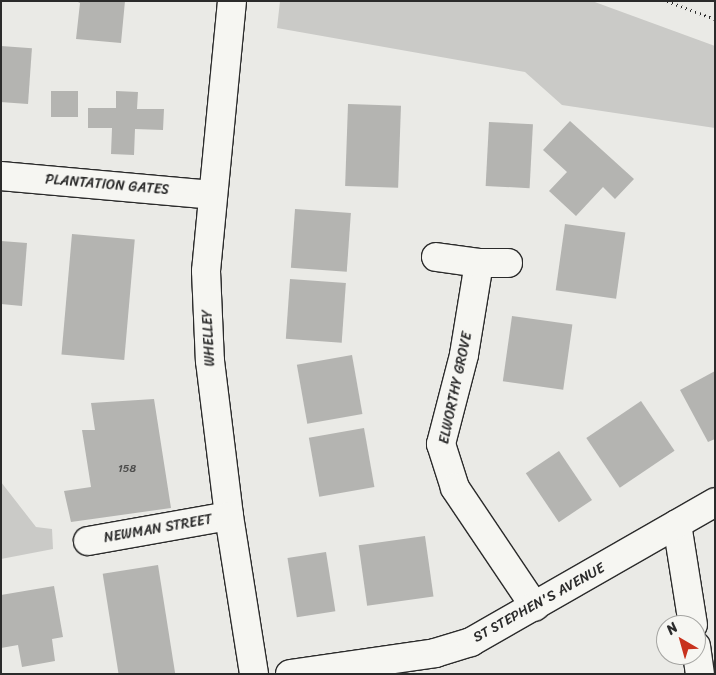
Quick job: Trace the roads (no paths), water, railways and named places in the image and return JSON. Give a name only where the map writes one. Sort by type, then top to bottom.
[{"type":"street","name":"WHELLEY","points":[[232,1],[206,272],[210,361],[229,516],[254,674]]},
{"type":"street","name":"PLANTATION GATES","points":[[1,176],[212,195]]},
{"type":"street","points":[[436,257],[479,263],[508,263]]},
{"type":"street","name":"ELWORTHY GROVE","points":[[479,263],[464,355],[441,444],[455,488],[535,607]]},
{"type":"street","name":"ST STEPHEN'S AVENUE","points":[[290,674],[435,653],[471,642],[715,502]]},
{"type":"street","name":"NEWMAN STREET","points":[[88,541],[229,516]]},
{"type":"street","points":[[678,524],[692,615]]}]
